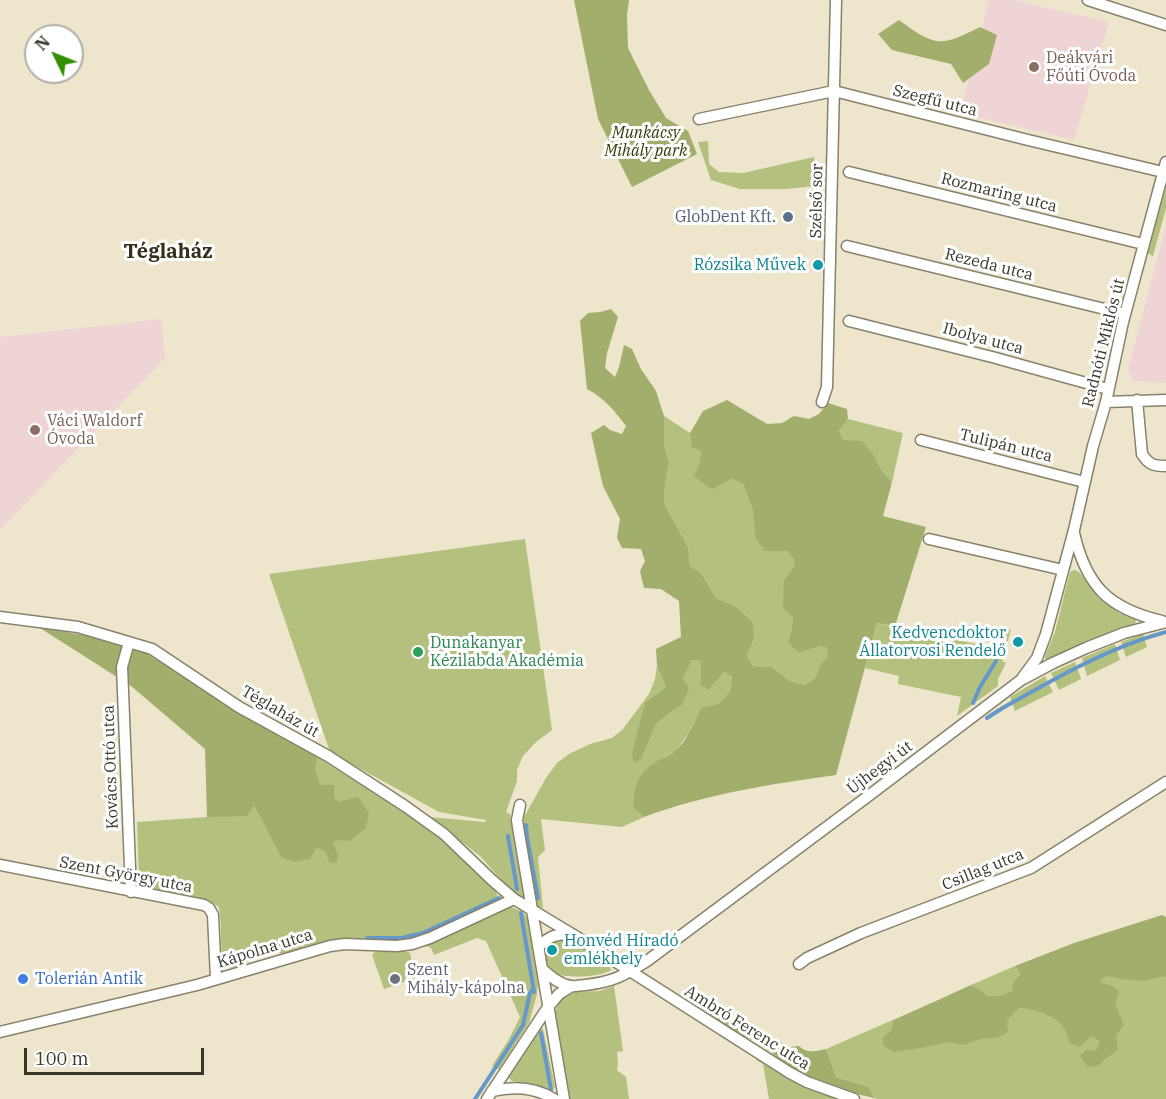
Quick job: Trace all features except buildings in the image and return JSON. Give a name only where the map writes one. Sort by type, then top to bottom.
[{"type":"street","name":"Szélső sor","points":[[822,402],[827,387],[836,0]]},
{"type":"street","points":[[1088,0],[1166,25]]},
{"type":"street","name":"Szegfű utca","points":[[699,120],[834,91],[1029,140],[1165,167]]},
{"type":"street","name":"Radnóti Miklós út","points":[[1021,680],[1037,658],[1043,644],[1106,402],[1125,314],[1165,167]]},
{"type":"street","name":"Rozmaring utca","points":[[849,172],[1143,244]]},
{"type":"street","name":"Rezeda utca","points":[[847,246],[1125,314]]},
{"type":"street","name":"Ibolya utca","points":[[849,321],[1108,389]]},
{"type":"street","points":[[1137,400],[1142,454],[1155,466],[1166,465]]},
{"type":"street","points":[[1106,402],[1166,400]]},
{"type":"street","name":"Tulipán utca","points":[[921,440],[1084,482]]},
{"type":"street","name":"Radnóti Miklós út","points":[[1074,530],[1084,566],[1104,594],[1122,609],[1166,622]]},
{"type":"street","points":[[929,539],[1063,570]]},
{"type":"street","name":"Téglaház út","points":[[0,617],[78,627],[152,649],[239,707],[328,756],[405,806],[444,834],[514,899]]},
{"type":"street","name":"Újhegyi út","points":[[572,986],[603,983],[630,972],[647,961],[1021,680],[1086,648],[1124,633],[1166,622]]},
{"type":"street","name":"Kovács Ottó utca","points":[[129,642],[122,668],[131,892]]},
{"type":"street","name":"Csillag utca","points":[[799,964],[861,933],[1031,868],[1166,782]]},
{"type":"street","points":[[520,806],[518,827],[564,1099]]},
{"type":"street","name":"Szent György utca","points":[[0,865],[204,905],[213,915],[216,979]]},
{"type":"street","points":[[514,899],[531,910]]},
{"type":"street","name":"Kápolna utca","points":[[0,1032],[216,979],[330,946],[411,944],[430,938],[514,899]]},
{"type":"street","name":"Ambró Ferenc utca","points":[[531,910],[790,1073],[807,1082],[854,1099]]},
{"type":"street","points":[[538,947],[548,938],[558,934],[572,934]]},
{"type":"street","points":[[542,969],[552,978],[572,986]]},
{"type":"street","points":[[489,1095],[548,1007],[559,994],[572,986]]},
{"type":"street","points":[[489,1095],[506,1088],[519,1088],[537,1090],[554,1099]]},
{"type":"shaded area","name":"Deákvári Főúti Óvoda","points":[[989,0],[1012,0],[1109,22],[1074,140],[960,113]]},
{"type":"shaded area","points":[[1166,225],[1166,383],[1132,381],[1128,369]]},
{"type":"shaded area","points":[[161,319],[165,358],[0,530],[0,337]]},
{"type":"green space","name":"Munkácsy Mihály park","points":[[574,0],[629,0],[628,48],[666,118],[688,131],[697,154],[632,187],[598,119]]},
{"type":"green space","points":[[899,20],[921,35],[938,41],[956,38],[980,27],[997,35],[989,64],[963,83],[951,64],[892,50],[878,34]]},
{"type":"green space","points":[[708,141],[709,164],[719,172],[743,173],[814,157],[817,186],[740,189],[711,180],[698,142]]},
{"type":"green space","points":[[1166,183],[1166,208],[1153,256],[1147,251]]},
{"type":"green space","points":[[611,309],[618,317],[605,368],[615,377],[624,345],[632,349],[641,369],[656,391],[664,416],[664,444],[669,463],[664,503],[688,547],[690,566],[701,573],[716,598],[735,606],[753,623],[754,639],[747,656],[754,667],[772,667],[790,681],[805,685],[815,678],[820,665],[828,657],[827,648],[820,646],[799,653],[788,643],[793,617],[783,608],[784,580],[793,568],[795,560],[787,551],[765,551],[756,539],[753,511],[743,484],[731,479],[712,490],[694,476],[701,451],[691,447],[690,433],[703,411],[727,400],[767,424],[782,423],[794,416],[809,419],[819,414],[828,403],[847,409],[848,419],[839,431],[844,440],[862,441],[892,482],[883,516],[926,527],[895,626],[877,623],[836,775],[715,796],[644,817],[634,808],[635,788],[640,777],[654,763],[678,748],[690,732],[701,708],[719,704],[730,691],[732,676],[724,672],[708,690],[700,684],[700,660],[692,660],[683,679],[689,689],[682,705],[656,724],[642,758],[634,763],[632,753],[645,703],[666,687],[657,666],[656,649],[681,637],[679,601],[661,589],[644,588],[640,571],[645,561],[641,549],[622,548],[617,538],[620,519],[603,486],[591,433],[604,425],[622,434],[626,426],[609,405],[587,389],[580,321],[588,313]]},
{"type":"green space","points":[[664,416],[690,433],[691,447],[701,451],[699,464],[704,483],[712,490],[731,479],[743,484],[765,551],[787,551],[796,560],[784,580],[793,617],[788,643],[799,653],[820,646],[827,648],[829,657],[820,665],[815,678],[805,685],[790,681],[772,667],[754,667],[747,656],[754,639],[735,606],[716,598],[701,573],[690,566],[688,547],[664,503],[669,463],[664,444]]},
{"type":"green space","points":[[848,419],[903,433],[892,482],[882,471],[875,457],[844,440],[839,431]]},
{"type":"green space","name":"Dunakanyar Kézilabda Akadémia","points":[[525,539],[552,730],[523,756],[506,812],[510,814],[525,900],[505,884],[480,856],[430,817],[485,822],[486,820],[439,812],[330,752],[269,574]]},
{"type":"green space","points":[[1074,570],[1079,572],[1099,598],[1119,613],[1135,619],[1136,622],[1049,660],[1045,659],[1055,632],[1070,572]]},
{"type":"green space","points":[[877,623],[1000,649],[1006,628],[1011,630],[1002,661],[1006,663],[998,679],[998,686],[957,716],[961,697],[898,684],[899,676],[865,668]]},
{"type":"green space","points":[[40,628],[127,642],[317,757],[315,770],[320,785],[334,785],[334,798],[339,802],[358,797],[369,813],[366,828],[350,841],[338,840],[333,843],[338,855],[337,862],[330,863],[325,851],[316,848],[310,859],[295,862],[282,858],[254,805],[247,816],[207,817],[205,749],[131,686]]},
{"type":"green space","points":[[1143,634],[1147,647],[1126,657],[1121,642]]},
{"type":"green space","points":[[1115,644],[1120,660],[1087,676],[1082,658]]},
{"type":"green space","points":[[692,660],[700,660],[700,684],[724,672],[732,675],[730,691],[719,705],[701,708],[690,731],[676,751],[653,764],[634,807],[644,817],[622,827],[541,819],[545,850],[538,857],[543,908],[535,906],[523,833],[524,817],[546,778],[557,763],[569,754],[590,744],[612,738],[623,729],[649,694],[657,666],[666,687],[645,704],[640,725],[642,758],[656,724],[682,705],[683,679]]},
{"type":"green space","points":[[1075,662],[1081,679],[1059,690],[1051,673]]},
{"type":"green space","points":[[1045,676],[1053,692],[1015,711],[1010,697]]},
{"type":"green space","points":[[317,757],[441,839],[495,890],[498,897],[496,901],[456,921],[415,937],[395,940],[336,939],[282,954],[267,946],[255,951],[244,965],[226,968],[222,953],[219,907],[208,900],[144,888],[139,880],[137,822],[207,817]]},
{"type":"green space","points":[[511,907],[523,912],[527,917],[538,984],[529,1023],[499,1069],[492,1066],[520,1017],[486,941],[477,938],[434,955],[431,948],[426,946],[504,908]]},
{"type":"green space","points":[[1162,915],[1166,917],[1166,976],[1141,981],[1108,976],[1100,983],[1110,985],[1119,991],[1115,1005],[1124,1024],[1116,1036],[1118,1050],[1098,1066],[1088,1067],[1080,1056],[1086,1050],[1096,1051],[1100,1041],[1091,1036],[1080,1047],[1069,1043],[1065,1030],[1056,1020],[1038,1011],[1025,1008],[1019,1008],[1007,1020],[1008,1032],[997,1038],[980,1039],[964,1045],[949,1042],[893,1052],[883,1045],[883,1037],[891,1031],[894,1020],[971,985],[988,996],[999,996],[1012,991],[1013,983],[1021,974],[1015,966],[1074,943]]},
{"type":"green space","points":[[565,937],[609,965],[611,970],[592,976],[576,977],[552,971],[546,963],[542,949],[547,941]]},
{"type":"green space","points":[[400,949],[410,953],[415,978],[384,989],[372,955],[376,951]]},
{"type":"green space","points":[[1166,951],[1166,1099],[877,1099],[874,1098],[869,1087],[836,1077],[826,1049],[932,1003],[1024,997]]},
{"type":"green space","points":[[1015,966],[1022,974],[1013,991],[999,996],[988,996],[971,985]]},
{"type":"green space","points":[[614,986],[623,1051],[617,1052],[617,1070],[626,1077],[629,1099],[564,1099],[554,1013],[561,999],[576,992],[599,991]]},
{"type":"green space","points":[[701,1008],[764,1033],[790,1047],[799,1046],[812,1051],[826,1049],[836,1077],[869,1087],[874,1098],[792,1070],[753,1040],[736,1034],[699,1010]]},
{"type":"green space","points":[[540,1028],[543,1029],[555,1087],[552,1091],[538,1085],[512,1081],[509,1078],[509,1073]]},
{"type":"green space","points":[[761,1055],[790,1073],[803,1087],[839,1099],[769,1099],[763,1064],[756,1060]]},
{"type":"waterway","points":[[987,718],[1081,665],[1166,632]]},
{"type":"waterway","points":[[973,703],[996,661]]},
{"type":"waterway","points":[[526,825],[538,898]]},
{"type":"waterway","points":[[508,836],[517,889]]},
{"type":"waterway","points":[[367,938],[402,938],[423,933],[499,898]]},
{"type":"waterway","points":[[521,913],[534,992]]},
{"type":"waterway","points":[[475,1099],[523,1025],[530,993],[533,989]]},
{"type":"waterway","points":[[541,1033],[551,1090]]},
{"type":"place","name":"Deákvári Főúti Óvoda","points":[[1034,67]]},
{"type":"place","name":"GlobDent Kft.","points":[[788,217]]},
{"type":"place","name":"Rózsika Művek","points":[[818,265]]},
{"type":"place","name":"Váci Waldorf Óvoda","points":[[35,430]]},
{"type":"place","name":"Kedvencdoktor Állatorvosi Rendelő","points":[[1018,642]]},
{"type":"place","name":"Dunakanyar Kézilabda Akadémia","points":[[418,652]]},
{"type":"place","name":"Honvéd Híradó emlékhely","points":[[552,950]]},
{"type":"place","name":"Tolerián Antik","points":[[23,979]]},
{"type":"place","name":"Szent Mihály-kápolna","points":[[395,979]]},
{"type":"district","name":"Téglaház","points":[[168,252]]}]
